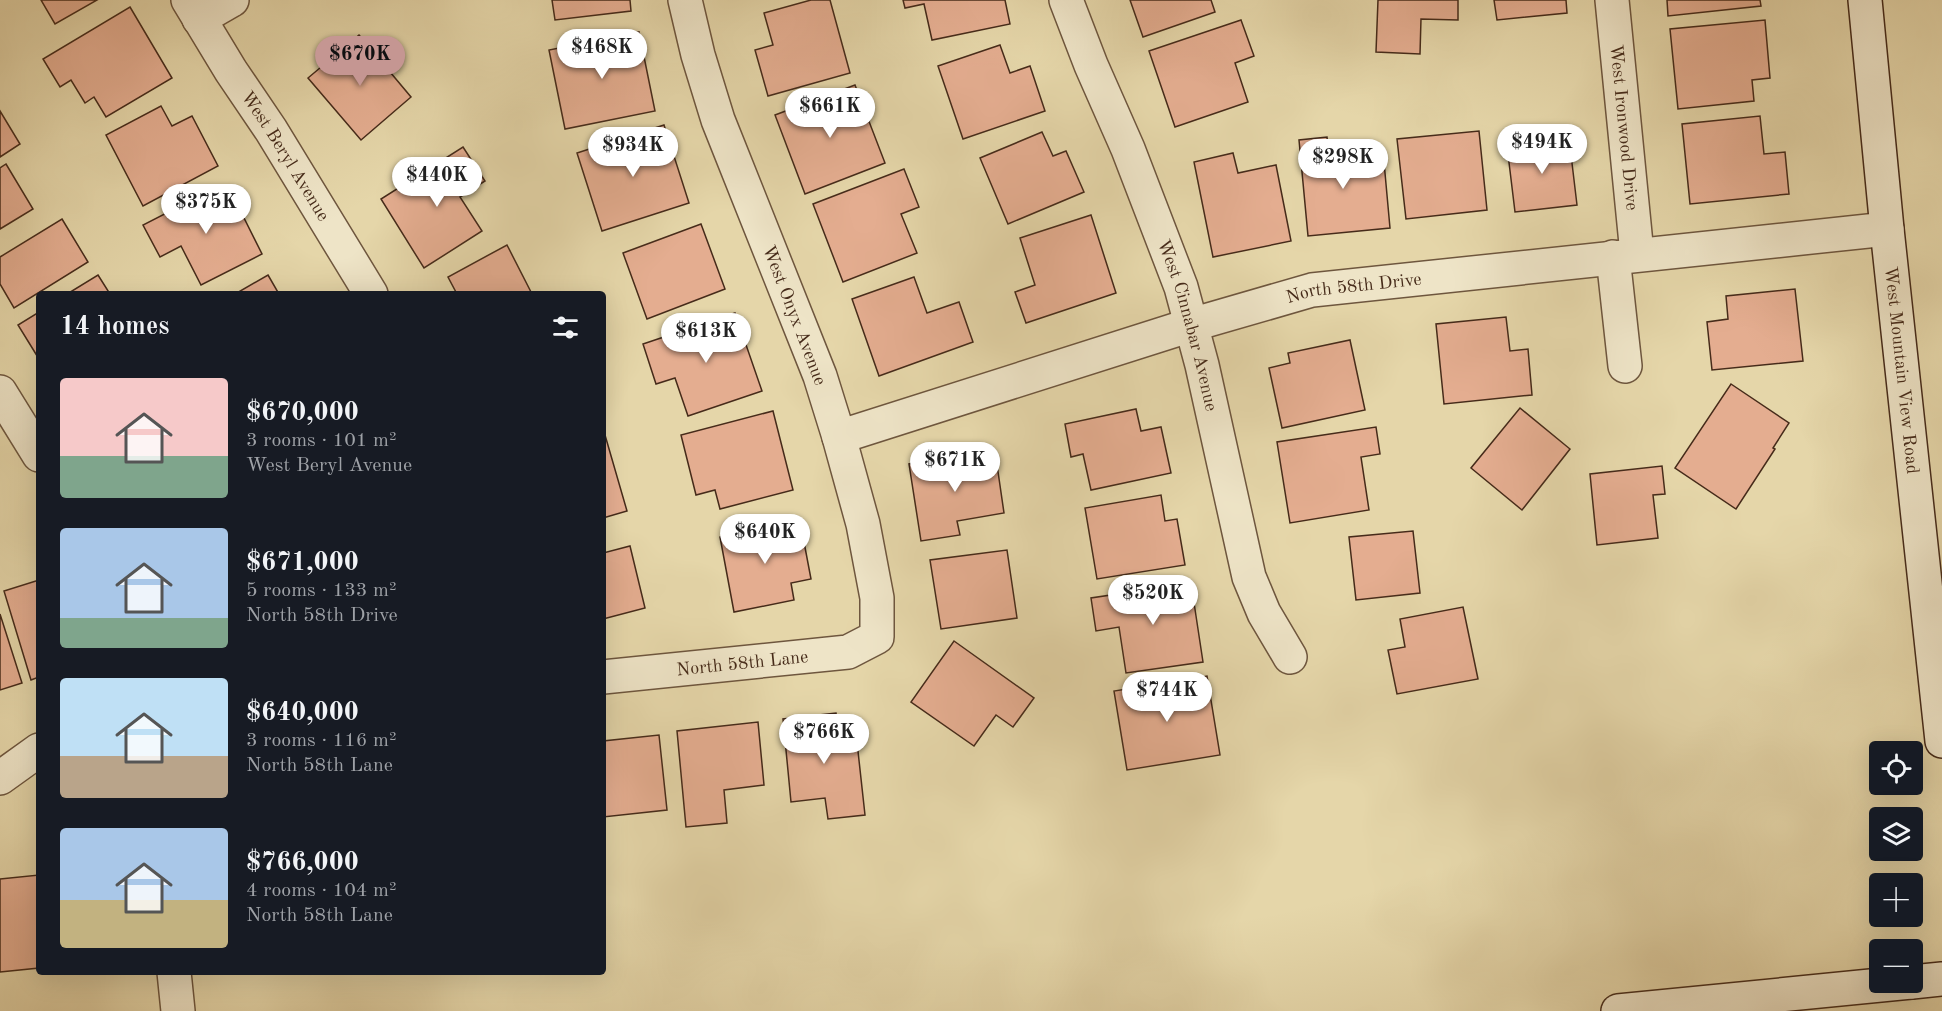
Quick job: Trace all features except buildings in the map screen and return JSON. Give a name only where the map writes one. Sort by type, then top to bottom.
[{"type":"street","name":"West Beryl Avenue","points":[[232,0],[194,9],[369,291]]},
{"type":"street","name":"West Onyx Avenue","points":[[685,0],[698,55],[718,120],[820,376],[839,437],[863,524],[877,598],[877,637]]},
{"type":"street","name":"West Cinnabar Avenue","points":[[1066,0],[1091,65],[1128,149],[1181,287],[1202,365],[1249,577],[1264,613],[1290,657]]},
{"type":"street","name":"West Ironwood Drive","points":[[1612,0],[1625,256],[1624,366]]},
{"type":"street","name":"West Mountain View Road","points":[[1865,0],[1942,741]]},
{"type":"street","name":"North 58th Drive","points":[[839,437],[1191,324],[1312,290],[1887,229]]},
{"type":"street","points":[[0,392],[36,450]]},
{"type":"street","name":"North 58th Lane","points":[[606,677],[848,652],[877,637]]},
{"type":"street","points":[[0,778],[36,752]]},
{"type":"street","points":[[174,975],[178,1011]]},
{"type":"street","points":[[1923,981],[1942,979]]},
{"type":"street","points":[[1618,1011],[1869,986]]}]
